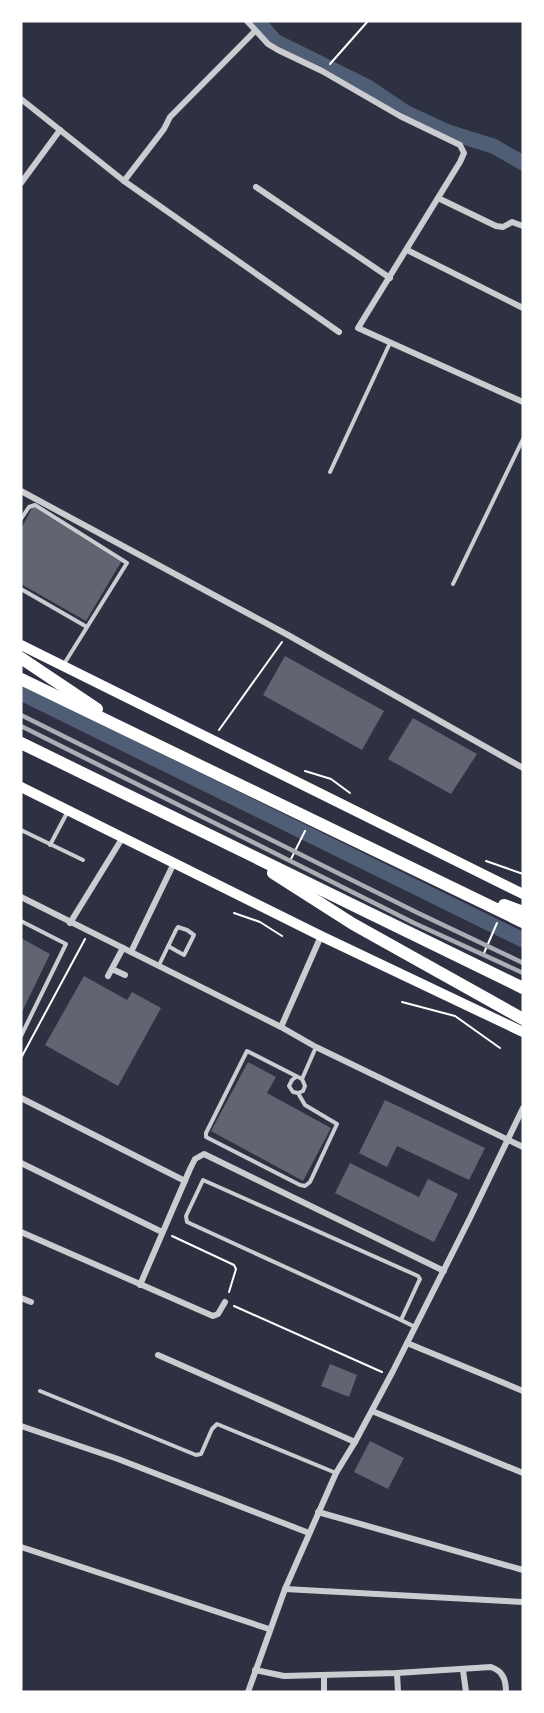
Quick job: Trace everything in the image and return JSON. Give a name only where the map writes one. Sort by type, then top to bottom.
[{"type":"main road","points":[[21,645],[523,894]]},
{"type":"main road","points":[[21,658],[140,738]]},
{"type":"main road","points":[[21,679],[523,922]]},
{"type":"main road","points":[[21,743],[523,988]]},
{"type":"main road","points":[[21,787],[321,936],[523,1032]]},
{"type":"main road","points":[[234,848],[353,924],[523,1019]]},
{"type":"main road","points":[[435,880],[523,912]]},
{"type":"street","points":[[247,21],[255,31],[278,50],[322,71],[400,116],[460,145],[464,153],[408,250],[358,328],[523,402]]},
{"type":"street","points":[[124,181],[164,129],[170,117],[255,31]]},
{"type":"street","points":[[21,99],[124,181],[339,333]]},
{"type":"street","points":[[21,183],[60,130]]},
{"type":"street","points":[[256,188],[390,278]]},
{"type":"street","points":[[438,198],[496,226],[503,227],[512,222],[523,226]]},
{"type":"street","points":[[408,250],[523,308]]},
{"type":"street","points":[[21,491],[288,635],[523,768]]},
{"type":"street","points":[[70,922],[123,837]]},
{"type":"street","points":[[131,952],[174,863]]},
{"type":"street","points":[[21,897],[281,1027],[316,1047],[523,1147]]},
{"type":"street","points":[[281,1027],[321,936]]},
{"type":"street","points":[[108,976],[123,948]]},
{"type":"street","points":[[112,969],[125,975]]},
{"type":"street","points":[[21,1098],[185,1181]]},
{"type":"street","points":[[248,1692],[285,1589],[336,1473],[356,1442],[444,1271],[523,1108]]},
{"type":"street","points":[[140,1285],[195,1160],[204,1155],[444,1271]]},
{"type":"street","points":[[21,1163],[162,1232]]},
{"type":"street","points":[[21,1232],[213,1316],[218,1314],[225,1302]]},
{"type":"street","points":[[21,1298],[31,1302]]},
{"type":"street","points":[[407,1343],[523,1391]]},
{"type":"street","points":[[158,1355],[356,1442]]},
{"type":"street","points":[[372,1411],[523,1473]]},
{"type":"street","points":[[21,1426],[118,1459],[309,1533]]},
{"type":"street","points":[[318,1512],[523,1570]]},
{"type":"street","points":[[21,1547],[269,1629]]},
{"type":"street","points":[[285,1589],[523,1602]]},
{"type":"street","points":[[255,1670],[284,1676],[397,1674],[491,1667],[498,1669],[506,1681],[506,1692]]},
{"type":"street","points":[[463,1670],[466,1692]]},
{"type":"street","points":[[397,1674],[398,1692]]},
{"type":"street","points":[[324,1675],[324,1692]]},
{"type":"lane","points":[[330,472],[391,342]]},
{"type":"lane","points":[[453,584],[523,439]]},
{"type":"lane","points":[[21,519],[29,507],[35,506],[127,563],[62,666]]},
{"type":"lane","points":[[21,589],[87,627]]},
{"type":"lane","points":[[50,845],[68,810]]},
{"type":"lane","points":[[21,830],[82,860]]},
{"type":"lane","points":[[21,921],[66,944],[21,1036]]},
{"type":"lane","points":[[159,965],[168,946],[180,926],[194,935],[184,955],[168,946]]},
{"type":"lane","points":[[298,1093],[304,1088],[305,1083],[299,1078],[247,1051],[206,1137],[290,1180],[305,1186],[310,1182],[338,1124],[305,1105],[298,1093],[291,1090],[289,1086],[292,1080],[299,1078],[316,1047]]},
{"type":"lane","points":[[401,1320],[420,1279],[418,1276],[206,1180],[202,1181],[186,1216],[186,1222],[415,1327]]},
{"type":"lane","points":[[40,1391],[196,1455],[201,1454],[217,1424],[336,1473]]},
{"type":"path","points":[[322,71],[368,21]]},
{"type":"path","points":[[212,741],[288,635]]},
{"type":"path","points":[[303,770],[331,779],[353,795]]},
{"type":"path","points":[[287,867],[306,828]]},
{"type":"path","points":[[480,858],[522,873],[516,882]]},
{"type":"path","points":[[234,913],[260,922],[282,936]]},
{"type":"path","points":[[260,922],[264,914]]},
{"type":"path","points":[[483,954],[497,923]]},
{"type":"path","points":[[21,1058],[88,932]]},
{"type":"path","points":[[402,1002],[455,1016],[500,1048]]},
{"type":"path","points":[[162,1232],[234,1265],[236,1269],[234,1278],[225,1302],[390,1375]]},
{"type":"building","points":[[33,506],[121,562],[86,621],[21,584],[21,529]]},
{"type":"building","points":[[285,656],[384,711],[362,750],[263,695]]},
{"type":"building","points":[[413,718],[477,754],[451,794],[388,759]]},
{"type":"building","points":[[21,938],[50,954],[21,1014]]},
{"type":"building","points":[[84,976],[127,1000],[132,992],[161,1008],[118,1086],[45,1045]]},
{"type":"building","points":[[248,1062],[276,1077],[267,1093],[331,1128],[303,1181],[211,1131]]},
{"type":"building","points":[[385,1100],[485,1148],[469,1180],[397,1146],[387,1167],[359,1153]]},
{"type":"building","points":[[350,1163],[419,1197],[428,1179],[458,1194],[434,1242],[335,1193]]},
{"type":"building","points":[[330,1364],[357,1375],[349,1397],[321,1386]]},
{"type":"building","points":[[370,1441],[404,1458],[388,1489],[354,1472]]},
{"type":"waterway","points":[[258,21],[275,41],[368,87],[405,112],[448,132],[493,146],[523,163]]},
{"type":"waterway","points":[[21,693],[523,940]]},
{"type":"railway","points":[[21,715],[523,963]]},
{"type":"railway","points":[[21,726],[414,923],[523,973]]}]
